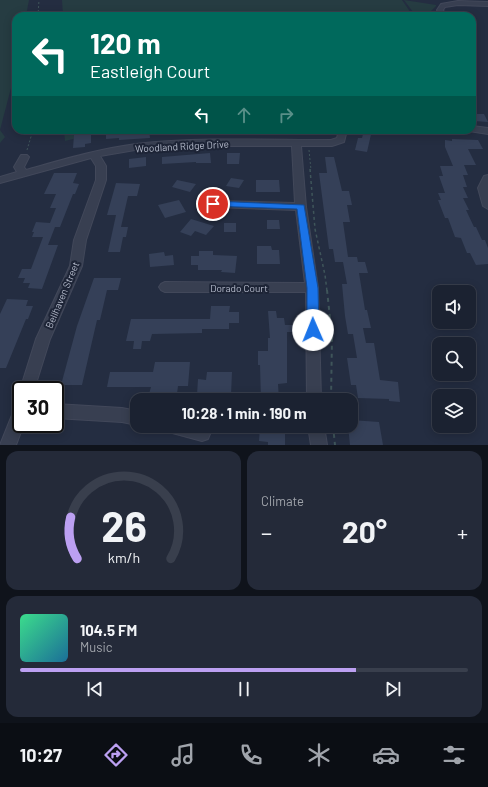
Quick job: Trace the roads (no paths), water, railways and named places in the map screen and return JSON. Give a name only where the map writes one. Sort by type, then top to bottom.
[{"type":"street","points":[[441,12],[440,10],[444,5],[458,3],[488,4]]},
{"type":"street","points":[[476,129],[488,131]]},
{"type":"street","name":"Woodland Ridge Drive","points":[[0,180],[94,154],[135,147],[183,143],[332,143],[341,140],[342,134]]},
{"type":"street","points":[[296,143],[301,207],[312,288],[314,393]]},
{"type":"street","name":"Bellhaven Street","points":[[30,381],[43,339],[76,266],[80,240],[101,180],[101,166],[94,154]]},
{"type":"street","points":[[23,174],[19,167],[24,157]]},
{"type":"street","points":[[488,178],[483,188],[488,206]]},
{"type":"street","points":[[213,204],[301,207]]},
{"type":"street","name":"Dorado Court","points":[[165,287],[312,288]]},
{"type":"street","points":[[64,412],[130,417]]},
{"type":"street","points":[[8,445],[12,433]]},
{"type":"street","points":[[198,433],[202,434]]},
{"type":"street","points":[[317,433],[320,445]]}]
